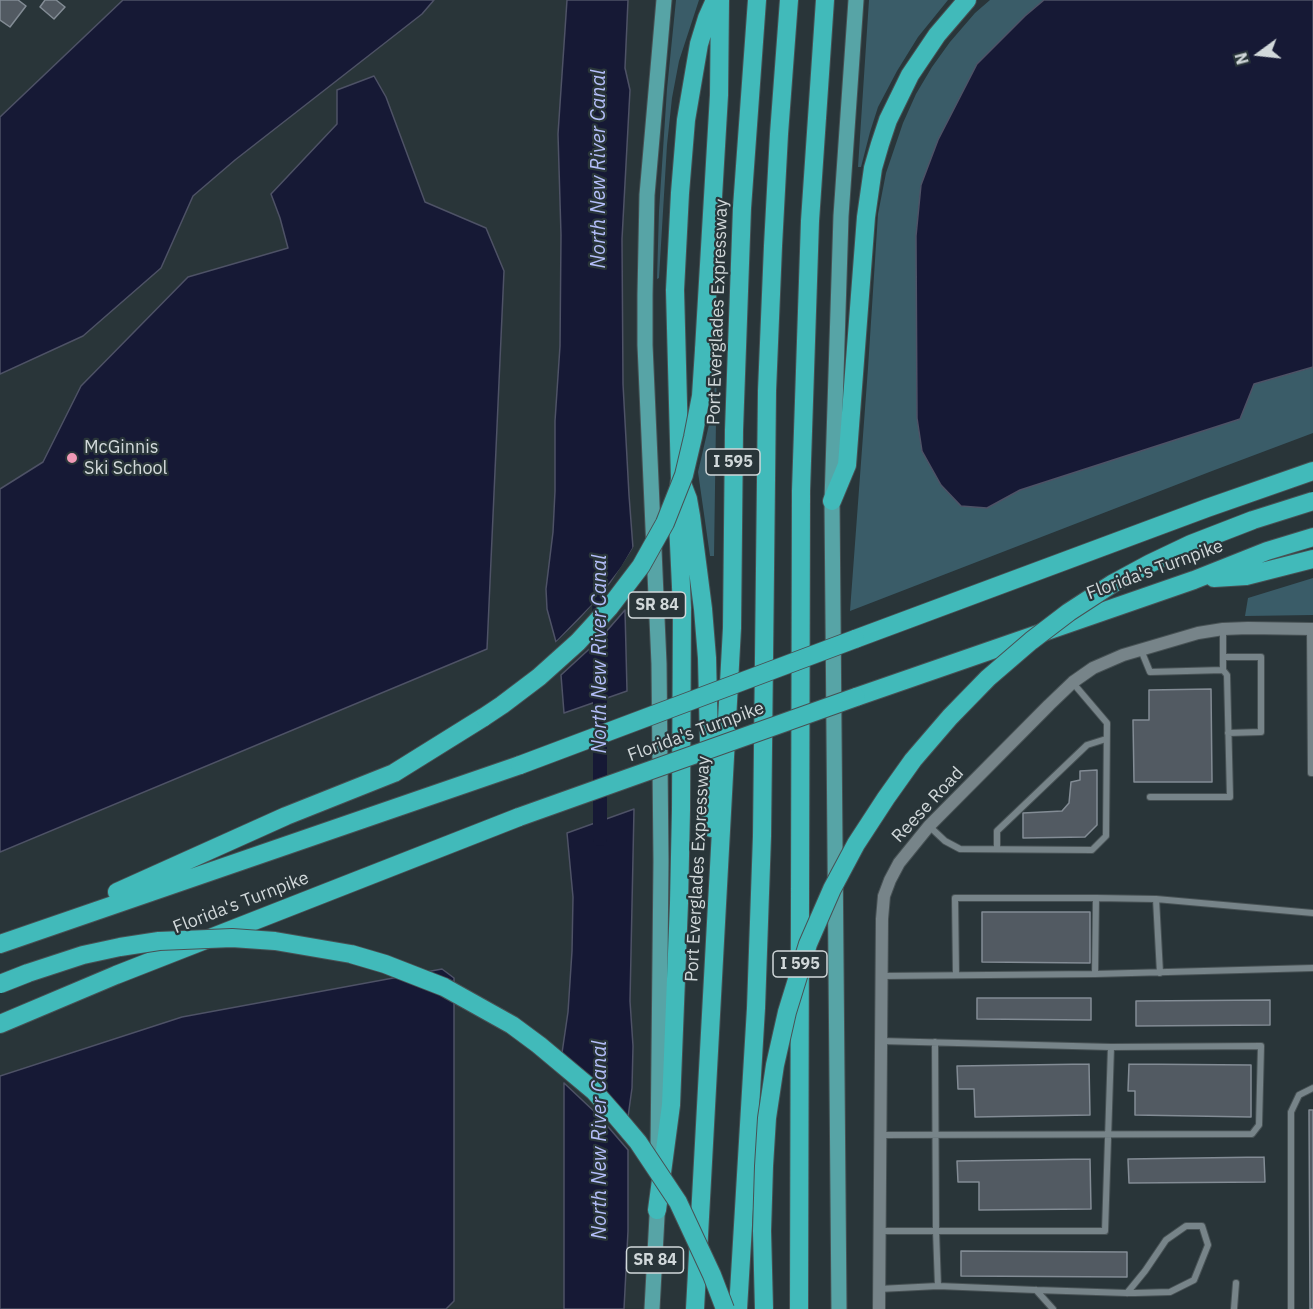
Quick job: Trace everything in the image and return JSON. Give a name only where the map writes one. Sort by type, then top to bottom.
[{"type":"highway","points":[[657,1210],[671,1105],[681,810],[682,608],[677,501],[680,479],[675,290],[686,120],[699,44],[715,0]]},
{"type":"highway","points":[[7,941],[286,816],[394,773],[484,717],[539,677],[578,642],[609,608],[641,566],[665,523],[684,475],[701,396],[718,95],[720,0]]},
{"type":"highway","name":"Port Everglades Expressway","points":[[695,1309],[732,628],[734,430],[742,208],[757,0]]},
{"type":"highway","points":[[738,1309],[756,1020],[762,836],[767,391],[771,279],[789,0]]},
{"type":"highway","name":"I 595","points":[[799,1309],[801,491],[810,221],[825,0]]},
{"type":"highway","points":[[832,501],[847,465],[866,217],[878,152],[888,120],[910,75],[936,35],[967,0]]},
{"type":"highway","points":[[1207,508],[1313,459]]},
{"type":"highway","name":"Florida's Turnpike","points":[[7,941],[520,765],[1207,508],[1313,471]]},
{"type":"highway","points":[[680,479],[691,516],[703,609],[707,658],[710,801],[717,925]]},
{"type":"highway","points":[[764,1309],[762,1231],[767,1118],[775,1065],[787,1012],[808,944],[832,889],[856,844],[885,798],[913,760],[957,709],[988,678],[1069,612],[1121,579],[1191,544],[1253,520],[1313,501]]},
{"type":"highway","name":"Florida's Turnpike","points":[[0,1024],[168,954],[519,818],[856,697],[1194,580],[1267,551],[1313,537]]},
{"type":"highway","points":[[1194,580],[1246,576],[1313,559]]},
{"type":"highway","points":[[0,984],[83,955],[120,947],[159,941],[232,938],[275,941],[351,954],[385,964],[444,987],[512,1025],[539,1045],[594,1092],[616,1116],[638,1142],[678,1202],[708,1265],[725,1309]]},
{"type":"main road","name":"SR 84","points":[[652,1309],[657,1210],[661,872],[659,664],[645,345],[645,295],[647,195],[664,0]]},
{"type":"main road","points":[[839,1309],[832,501],[840,237],[856,0]]},
{"type":"street","name":"Reese Road","points":[[879,1309],[882,919],[884,896],[898,863],[929,826],[1073,682],[1093,668],[1123,655],[1198,633],[1223,629],[1312,629]]},
{"type":"lane","points":[[1150,797],[1230,797],[1227,675],[1223,670],[1223,629]]},
{"type":"lane","points":[[1312,629],[1311,773],[1313,773]]},
{"type":"lane","points":[[1141,650],[1150,672],[1223,670]]},
{"type":"lane","points":[[1223,657],[1261,657],[1261,732],[1228,733]]},
{"type":"lane","points":[[929,826],[945,842],[960,849],[1092,850],[1106,836],[1107,723],[1073,682]]},
{"type":"lane","points":[[997,849],[998,831],[1087,746],[1106,739]]},
{"type":"lane","points":[[956,974],[955,898],[1156,899],[1313,913]]},
{"type":"lane","points":[[1095,974],[1096,898]]},
{"type":"lane","points":[[1156,899],[1160,973]]},
{"type":"lane","points":[[881,976],[1160,973],[1313,968]]},
{"type":"lane","points":[[880,1135],[1252,1134],[1259,1125],[1260,1046],[1111,1047],[881,1041]]},
{"type":"lane","points":[[935,1042],[938,1286]]},
{"type":"lane","points":[[880,1231],[1105,1231],[1111,1047]]},
{"type":"lane","points":[[1291,1309],[1291,1112],[1299,1095],[1313,1088]]},
{"type":"lane","points":[[879,1288],[938,1286],[1127,1293],[1170,1292],[1194,1280],[1208,1245],[1202,1226],[1186,1226],[1166,1240],[1127,1293]]},
{"type":"lane","points":[[1234,1309],[1236,1283]]},
{"type":"lane","points":[[1036,1290],[1053,1309]]},
{"type":"shaded area","points":[[676,0],[699,0],[679,61],[672,98],[659,278],[657,279],[667,89]]},
{"type":"shaded area","points":[[869,0],[948,0],[918,37],[897,71],[878,107],[861,167],[858,167]]},
{"type":"shaded area","points":[[990,0],[1044,0],[977,64],[921,185],[916,236],[917,418],[922,451],[941,485],[961,506],[987,508],[1020,490],[1254,384],[1313,367],[1313,433],[850,611],[878,214],[886,173],[903,123],[932,67],[975,13]]},
{"type":"shaded area","points":[[717,353],[714,556],[710,556],[698,472],[711,416]]},
{"type":"shaded area","points":[[1313,578],[1313,615],[1245,616],[1248,598]]},
{"type":"water","points":[[123,0],[434,0],[422,14],[235,160],[193,196],[161,268],[83,336],[0,374],[0,117]]},
{"type":"water","points":[[567,0],[628,0],[625,68],[630,90],[622,239],[623,384],[633,548],[622,567],[594,603],[556,642],[547,609],[546,589],[555,491],[561,235],[558,134]]},
{"type":"water","points":[[1044,0],[1313,0],[1313,367],[1254,384],[1240,419],[1020,490],[987,508],[961,506],[941,485],[922,451],[917,418],[916,236],[921,185],[938,140],[977,64]]},
{"type":"water","points":[[374,76],[386,97],[425,202],[486,228],[504,271],[487,649],[0,852],[0,489],[43,462],[81,386],[188,277],[288,248],[271,194],[337,124],[337,90]]},
{"type":"water","points":[[625,610],[627,691],[564,713],[561,675],[598,641]]},
{"type":"water","points":[[634,809],[630,1001],[633,1046],[632,1088],[628,1117],[562,1053],[568,1012],[572,951],[573,897],[567,833]]},
{"type":"water","points":[[442,969],[454,978],[454,1301],[446,1309],[0,1309],[0,1076],[182,1017]]},
{"type":"water","points":[[564,1083],[598,1115],[628,1150],[628,1231],[624,1309],[564,1309]]},
{"type":"pier","points":[[636,543],[636,549],[612,585],[581,622],[558,644],[554,644],[579,620],[610,584]]},
{"type":"building","points":[[0,0],[18,0],[26,6],[10,27],[0,20]]},
{"type":"building","points":[[45,0],[56,0],[65,7],[54,19],[40,7]]},
{"type":"building","points":[[1211,689],[1212,782],[1134,782],[1133,720],[1149,720],[1149,690]]},
{"type":"building","points":[[1097,770],[1097,825],[1085,837],[1023,838],[1023,813],[1062,811],[1069,803],[1071,782],[1080,780],[1080,771]]},
{"type":"building","points":[[982,912],[1090,912],[1090,963],[982,962]]},
{"type":"building","points":[[977,998],[1091,998],[1091,1020],[977,1019]]},
{"type":"building","points":[[1270,1000],[1270,1025],[1136,1026],[1136,1001]]},
{"type":"building","points":[[1089,1064],[1090,1115],[975,1117],[974,1089],[958,1089],[957,1066]]},
{"type":"building","points":[[1129,1064],[1251,1065],[1251,1117],[1135,1115],[1135,1091],[1128,1091]]},
{"type":"building","points":[[1309,1110],[1313,1110],[1313,1309],[1310,1309]]},
{"type":"building","points":[[1264,1157],[1265,1182],[1129,1183],[1128,1159]]},
{"type":"building","points":[[1090,1159],[1091,1209],[979,1210],[979,1182],[958,1182],[957,1161]]},
{"type":"building","points":[[961,1251],[1127,1252],[1127,1277],[961,1276]]},
{"type":"waterway","name":"North New River Canal","points":[[599,579],[600,656]]},
{"type":"waterway","name":"North New River Canal","points":[[600,684],[600,839]]},
{"type":"place","name":"McGinnis Ski School","points":[[72,458]]}]
